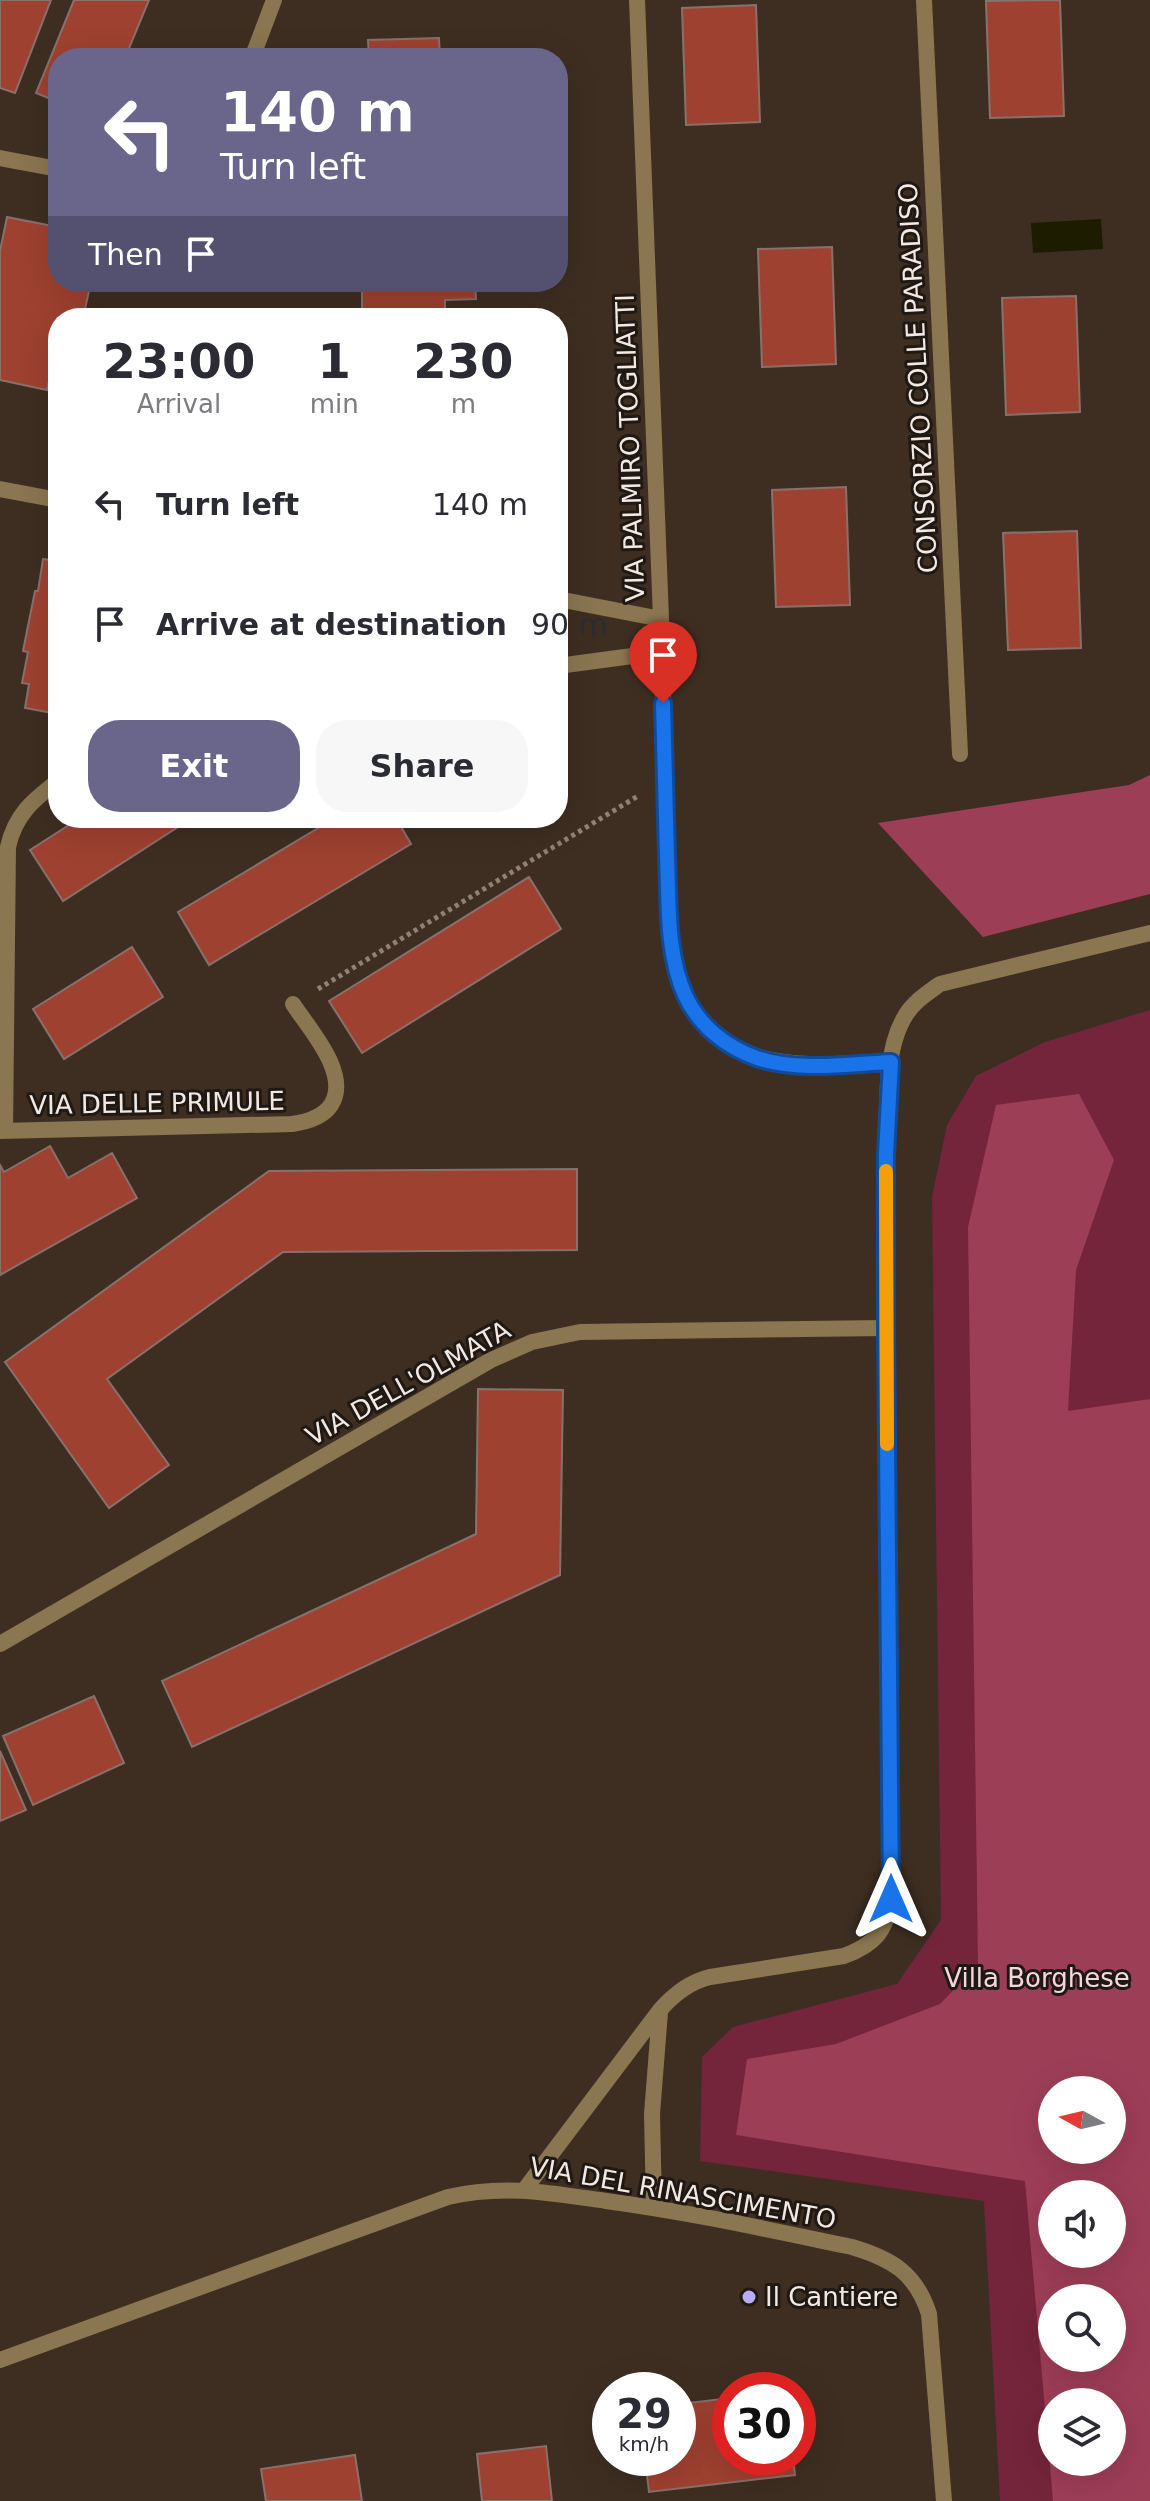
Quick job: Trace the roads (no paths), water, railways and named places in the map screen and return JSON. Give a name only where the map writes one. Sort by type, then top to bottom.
[{"type":"street","points":[[256,48],[274,0]]},
{"type":"street","name":"VIA PALMIRO TOGLIATTI","points":[[637,0],[669,911],[680,982],[696,1014],[732,1047],[772,1062],[820,1065],[891,1062]]},
{"type":"street","name":"CONSORZIO COLLE PARADISO","points":[[924,0],[960,754]]},
{"type":"street","points":[[0,158],[48,167]]},
{"type":"street","points":[[0,489],[48,498]]},
{"type":"street","points":[[568,601],[661,619]]},
{"type":"street","points":[[568,665],[662,652]]},
{"type":"street","name":"VIA DELLE PRIMULE","points":[[48,789],[26,807],[14,825],[8,847],[3,1131],[292,1124],[314,1118],[329,1108],[335,1097],[337,1081],[331,1063],[293,1004]]},
{"type":"street","points":[[525,2189],[673,1996],[699,1980],[844,1956],[864,1948],[877,1936],[887,1919],[891,1899],[886,1154],[893,1045],[904,1017],[940,984],[1150,933]]},
{"type":"street","name":"VIA DELL'OLMATA","points":[[0,1644],[491,1360],[532,1342],[580,1332],[886,1328]]},
{"type":"street","points":[[654,2207],[652,2114],[660,2010]]},
{"type":"street","name":"VIA DEL RINASCIMENTO","points":[[0,2360],[436,2201],[487,2189],[525,2189],[654,2207],[852,2247],[870,2252],[905,2271],[921,2292],[929,2314],[944,2501]]},
{"type":"place","name":"Il Cantiere","points":[[749,2297]]},
{"type":"park label","name":"Villa Borghese","points":[[1037,1978]]}]
